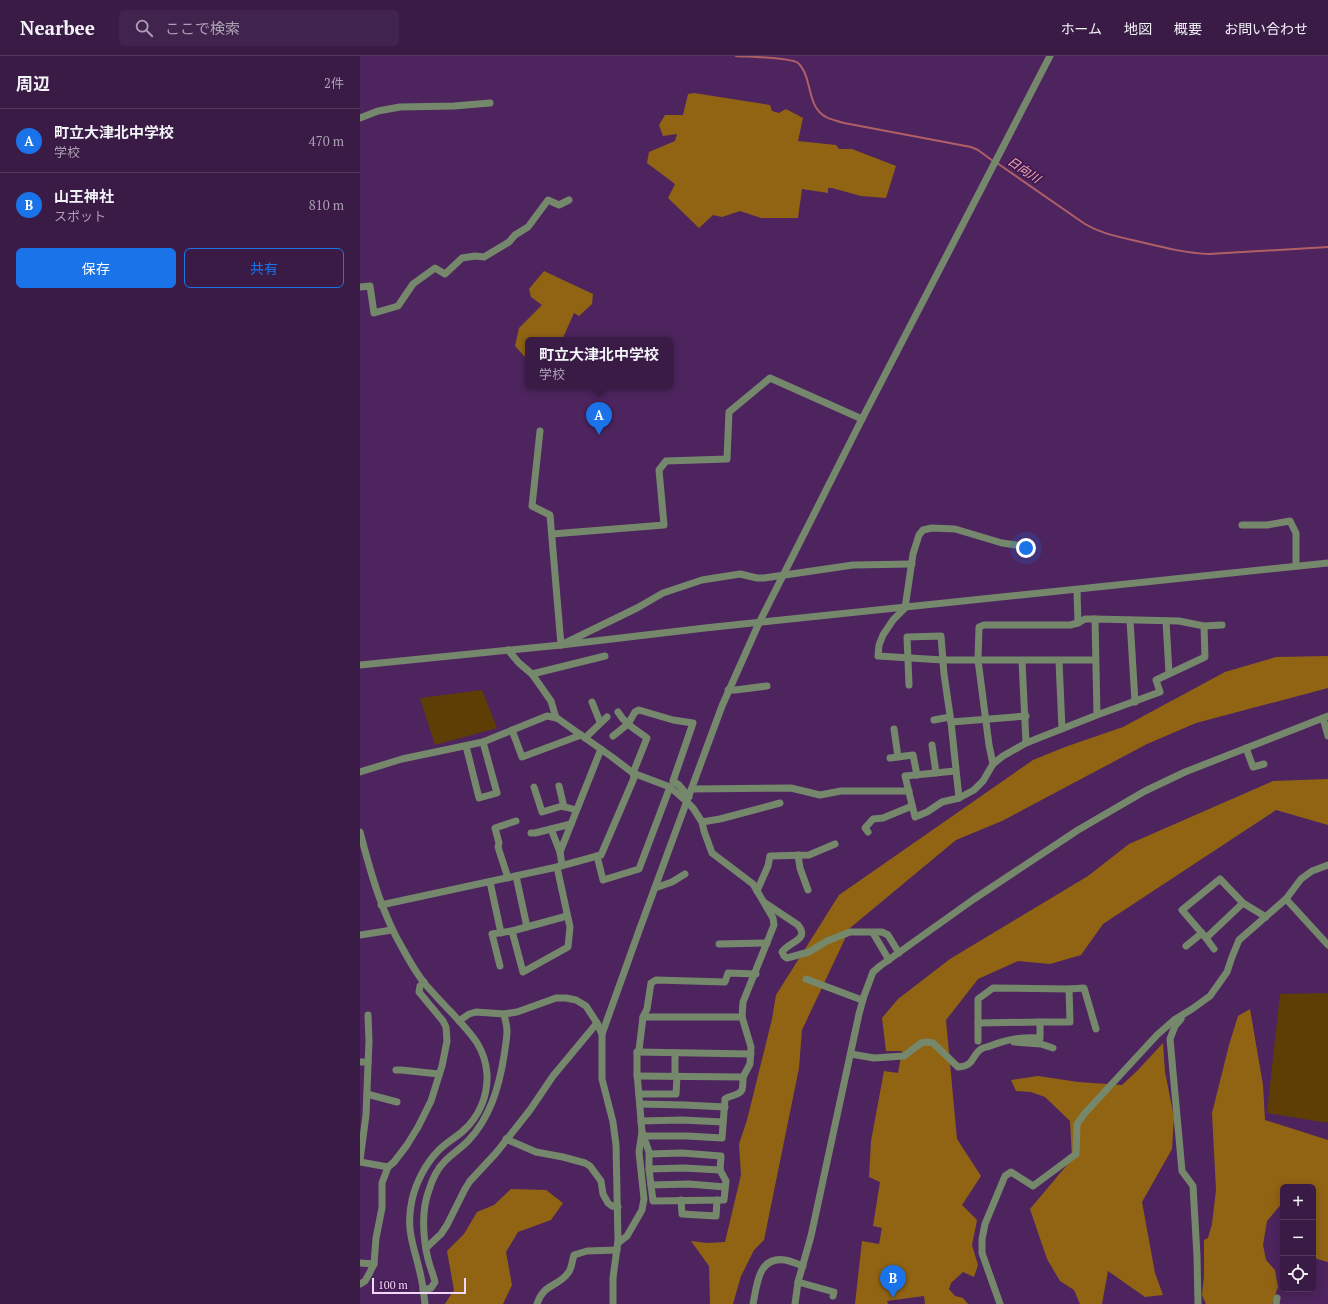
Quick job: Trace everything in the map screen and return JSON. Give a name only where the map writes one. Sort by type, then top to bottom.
[{"type":"street","points":[[613,1304],[613,1278],[618,1246],[618,1207],[614,1128],[602,1079],[602,1034],[728,690],[759,623],[862,419],[1050,56]]},
{"type":"street","points":[[360,118],[378,110],[400,107],[454,106],[490,103]]},
{"type":"street","points":[[360,287],[370,286],[374,313],[394,308],[398,306],[413,284],[435,268],[445,274],[462,258],[475,256],[484,257],[509,242],[515,235],[528,228],[548,200],[559,205],[568,200]]},
{"type":"street","points":[[552,534],[664,525],[659,470],[666,461],[727,459],[728,412],[770,378],[862,419]]},
{"type":"street","points":[[540,431],[532,506],[550,515],[561,645]]},
{"type":"street","points":[[1242,525],[1267,525],[1290,521],[1296,534],[1296,566]]},
{"type":"street","points":[[1016,545],[1002,543],[955,529],[926,528],[923,530],[919,535],[912,564],[905,608],[893,620],[883,635],[879,645],[878,656],[943,660],[1095,660]]},
{"type":"street","points":[[360,665],[1328,563]]},
{"type":"street","points":[[561,645],[664,593],[702,580],[740,574],[764,578],[854,565],[912,564]]},
{"type":"street","points":[[1077,590],[1078,623]]},
{"type":"street","points":[[993,764],[989,745],[978,660],[979,627],[984,625],[1070,625],[1085,619],[1166,620],[1204,626],[1222,625]]},
{"type":"street","points":[[1095,619],[1097,715]]},
{"type":"street","points":[[1130,620],[1135,702]]},
{"type":"street","points":[[1166,620],[1169,673]]},
{"type":"street","points":[[955,771],[905,776],[915,817],[927,812],[942,802],[959,798],[974,790],[983,781],[993,764],[1003,756],[1026,743],[1062,728],[1160,692],[1156,680],[1205,657],[1204,626]]},
{"type":"street","points":[[909,685],[907,637],[941,636],[959,798]]},
{"type":"street","points":[[508,650],[519,663],[532,674],[551,701],[556,718]]},
{"type":"street","points":[[532,674],[605,656]]},
{"type":"street","points":[[1059,660],[1062,728]]},
{"type":"street","points":[[1022,661],[1026,716],[1026,743]]},
{"type":"street","points":[[728,690],[767,686]]},
{"type":"street","points":[[592,702],[600,722]]},
{"type":"street","points":[[613,736],[628,724],[635,712],[638,710],[673,720],[693,723],[673,781],[679,785],[702,822],[712,853],[753,884],[773,918],[774,925],[756,974],[743,1002],[742,1017],[751,1047],[750,1064],[743,1077],[742,1090],[738,1094],[729,1096],[725,1100],[722,1138],[643,1134]]},
{"type":"street","points":[[381,905],[508,878],[601,856],[634,778],[633,773],[647,738],[628,724],[618,712]]},
{"type":"street","points":[[360,772],[402,759],[483,742],[547,716],[556,718],[612,756],[633,773],[670,787],[688,799]]},
{"type":"street","points":[[512,730],[522,757],[583,737],[606,716]]},
{"type":"street","points":[[934,720],[986,719],[1026,716]]},
{"type":"street","points":[[795,1304],[798,1282],[811,1236],[862,1000],[874,972],[974,899],[1078,830],[1145,791],[1185,772],[1325,717],[1328,736]]},
{"type":"street","points":[[894,729],[898,757]]},
{"type":"street","points":[[466,746],[479,798],[497,794],[483,742]]},
{"type":"street","points":[[932,745],[936,773]]},
{"type":"street","points":[[1246,748],[1253,767],[1264,764]]},
{"type":"street","points":[[560,852],[601,749]]},
{"type":"street","points":[[890,758],[913,755],[917,775]]},
{"type":"street","points":[[559,786],[564,807]]},
{"type":"street","points":[[534,787],[542,812],[562,806],[576,810]]},
{"type":"street","points":[[597,856],[603,880],[639,869],[670,787]]},
{"type":"street","points":[[692,789],[791,788],[820,795],[841,791],[909,791]]},
{"type":"street","points":[[702,822],[720,819],[780,803]]},
{"type":"street","points":[[865,828],[873,819],[883,818],[912,806]]},
{"type":"street","points":[[508,878],[498,847],[499,843],[494,828],[516,821]]},
{"type":"street","points":[[531,833],[571,824]]},
{"type":"street","points":[[512,931],[523,972],[568,947],[570,927],[560,866],[560,852],[551,829]]},
{"type":"street","points":[[360,832],[381,905],[392,930],[424,982],[473,1035],[483,1055],[487,1073],[483,1102],[475,1117],[464,1130],[439,1150],[425,1169],[415,1188],[411,1208],[410,1231],[421,1277],[425,1304]]},
{"type":"street","points":[[757,891],[768,866],[770,856],[809,855],[835,844]]},
{"type":"street","points":[[798,855],[800,868],[808,890]]},
{"type":"street","points":[[1000,1304],[982,1253],[982,1239],[985,1224],[1005,1176],[1011,1172],[1032,1186],[1076,1154],[1077,1124],[1085,1113],[1157,1035],[1174,1020],[1210,996],[1227,972],[1239,940],[1286,899],[1301,879],[1312,871],[1328,866]]},
{"type":"street","points":[[655,888],[672,882],[686,874]]},
{"type":"street","points":[[516,876],[527,927]]},
{"type":"street","points":[[1214,949],[1182,910],[1220,879],[1243,903],[1266,917]]},
{"type":"street","points":[[490,882],[501,932]]},
{"type":"street","points":[[1286,899],[1328,945]]},
{"type":"street","points":[[764,902],[798,925],[802,930],[803,934],[801,938],[782,952],[787,958],[809,952],[827,941],[850,932],[882,932],[888,935],[899,953]]},
{"type":"street","points":[[1186,946],[1204,935],[1243,903]]},
{"type":"street","points":[[500,966],[492,934],[512,931],[567,916]]},
{"type":"street","points":[[360,935],[392,930]]},
{"type":"street","points":[[873,933],[889,960]]},
{"type":"street","points":[[719,944],[767,943]]},
{"type":"street","points":[[649,1154],[682,1153],[721,1156],[720,1170],[726,1181],[724,1200],[653,1201],[649,1154],[641,1121],[637,1076],[637,1052],[639,1050],[651,983],[656,980],[725,982],[728,973],[756,974]]},
{"type":"street","points":[[806,979],[862,1000]]},
{"type":"street","points":[[360,1284],[365,1281],[370,1274],[374,1264],[376,1238],[382,1208],[382,1183],[388,1167],[394,1162],[407,1145],[418,1127],[431,1101],[439,1074],[446,1040],[446,1027],[443,1021],[419,992],[420,986],[424,982]]},
{"type":"street","points":[[978,1042],[978,999],[993,988],[1084,988],[1096,1029]]},
{"type":"street","points":[[978,1023],[1070,1022],[1069,989]]},
{"type":"street","points":[[459,1021],[469,1014],[476,1012],[504,1014],[527,1009],[556,998],[566,998],[576,1000],[586,1006],[598,1023],[602,1034]]},
{"type":"street","points":[[1192,1009],[1175,1026],[1170,1039],[1182,1171],[1194,1186],[1198,1304]]},
{"type":"street","points":[[423,1290],[431,1288],[434,1282],[426,1248],[424,1230],[424,1215],[429,1190],[445,1162],[467,1142],[483,1123],[492,1104],[502,1070],[507,1030],[504,1014]]},
{"type":"street","points":[[368,1015],[369,1042],[366,1116],[361,1140],[360,1161],[388,1167]]},
{"type":"street","points":[[644,1017],[742,1017]]},
{"type":"street","points":[[851,1054],[874,1058],[904,1056],[921,1043],[927,1042],[933,1043],[958,1067],[965,1066],[972,1061],[981,1049],[996,1043],[1008,1039],[1040,1038],[1040,1022]]},
{"type":"street","points":[[426,1248],[441,1234],[447,1225],[470,1181],[496,1153],[506,1138],[530,1110],[553,1076],[598,1023]]},
{"type":"street","points":[[996,1043],[1041,1044],[1053,1048]]},
{"type":"street","points":[[637,1052],[751,1054]]},
{"type":"street","points":[[639,1094],[676,1094],[675,1053]]},
{"type":"street","points":[[360,1062],[368,1062]]},
{"type":"street","points":[[396,1070],[439,1074]]},
{"type":"street","points":[[637,1076],[743,1077]]},
{"type":"street","points":[[367,1094],[397,1102]]},
{"type":"street","points":[[640,1104],[725,1107]]},
{"type":"street","points":[[641,1121],[682,1120],[723,1122]]},
{"type":"street","points":[[537,1304],[542,1292],[564,1278],[570,1272],[574,1255],[618,1246],[627,1236],[642,1210],[644,1199],[639,1152],[643,1134]]},
{"type":"street","points":[[506,1138],[536,1152],[563,1157],[585,1163],[590,1166],[601,1181],[603,1194],[608,1203],[612,1206],[618,1207]]},
{"type":"street","points":[[649,1168],[720,1170]]},
{"type":"street","points":[[651,1185],[689,1184],[725,1187]]},
{"type":"street","points":[[681,1200],[682,1214],[716,1216],[717,1200]]},
{"type":"street","points":[[753,1304],[761,1273],[768,1262],[775,1259],[786,1260],[803,1266]]},
{"type":"street","points":[[360,1263],[374,1264]]},
{"type":"street","points":[[798,1282],[834,1292],[833,1296]]},
{"type":"shaded area","points":[[694,93],[770,105],[772,111],[779,113],[786,109],[803,118],[798,141],[836,145],[839,149],[852,149],[896,166],[886,198],[861,196],[832,188],[828,188],[828,193],[802,189],[798,218],[761,218],[740,211],[722,217],[713,215],[699,228],[668,198],[675,184],[647,163],[649,152],[675,141],[677,134],[663,136],[659,125],[665,115],[683,115],[688,94]]},
{"type":"shaded area","points":[[544,271],[593,294],[592,304],[579,316],[574,313],[563,337],[525,337],[525,356],[515,346],[519,328],[542,305],[531,297],[529,289]]},
{"type":"shaded area","points":[[1328,656],[1328,688],[1196,723],[1147,744],[1002,821],[956,840],[850,928],[802,1030],[799,1068],[764,1240],[754,1250],[741,1276],[733,1304],[710,1304],[709,1266],[691,1241],[707,1243],[725,1242],[741,1175],[739,1144],[747,1120],[772,1019],[776,995],[839,895],[1033,760],[1123,727],[1225,672],[1276,657]]},
{"type":"shaded area","points":[[482,690],[497,728],[435,745],[420,698]]},
{"type":"shaded area","points":[[1328,779],[1328,825],[1276,810],[1103,924],[1081,955],[1050,964],[1018,961],[978,979],[946,1020],[957,1139],[981,1176],[962,1205],[977,1220],[972,1245],[978,1265],[974,1277],[963,1272],[951,1283],[949,1289],[955,1296],[963,1298],[968,1304],[925,1304],[924,1296],[887,1301],[888,1304],[855,1304],[862,1241],[879,1244],[882,1228],[873,1226],[880,1182],[869,1177],[871,1141],[884,1071],[898,1073],[902,1051],[886,1051],[882,1018],[898,999],[950,959],[1088,876],[1129,844],[1273,781]]},
{"type":"shaded area","points":[[1328,993],[1328,1123],[1267,1113],[1280,994]]},
{"type":"shaded area","points":[[1250,1009],[1263,1085],[1265,1120],[1328,1140],[1328,1262],[1316,1259],[1316,1184],[1280,1184],[1280,1206],[1267,1221],[1263,1245],[1266,1260],[1275,1270],[1278,1287],[1272,1304],[1206,1304],[1202,1295],[1204,1276],[1204,1240],[1208,1238],[1212,1224],[1216,1190],[1212,1113],[1238,1016]]},
{"type":"shaded area","points":[[1163,1043],[1165,1072],[1174,1117],[1172,1149],[1142,1202],[1155,1273],[1163,1295],[1145,1297],[1108,1271],[1102,1304],[1080,1304],[1074,1290],[1060,1281],[1047,1259],[1030,1209],[1072,1159],[1070,1121],[1045,1097],[1031,1092],[1016,1091],[1011,1080],[1038,1076],[1078,1082],[1122,1085]]},
{"type":"shaded area","points":[[511,1189],[546,1190],[563,1203],[551,1220],[518,1232],[506,1252],[512,1285],[503,1304],[445,1304],[454,1290],[447,1251],[464,1234],[477,1212],[494,1205]]},
{"type":"waterway","name":"日向川","points":[[736,56],[778,58],[798,63],[806,76],[815,106],[828,118],[844,123],[971,147],[978,150],[993,161]]},
{"type":"waterway","name":"日向川","points":[[997,163],[1085,224],[1102,232],[1120,237],[1180,251],[1209,254],[1328,247]]},
{"type":"place","name":"町立大津北中学校","points":[[599,435]]},
{"type":"place","name":"山王神社","points":[[893,1298]]}]
